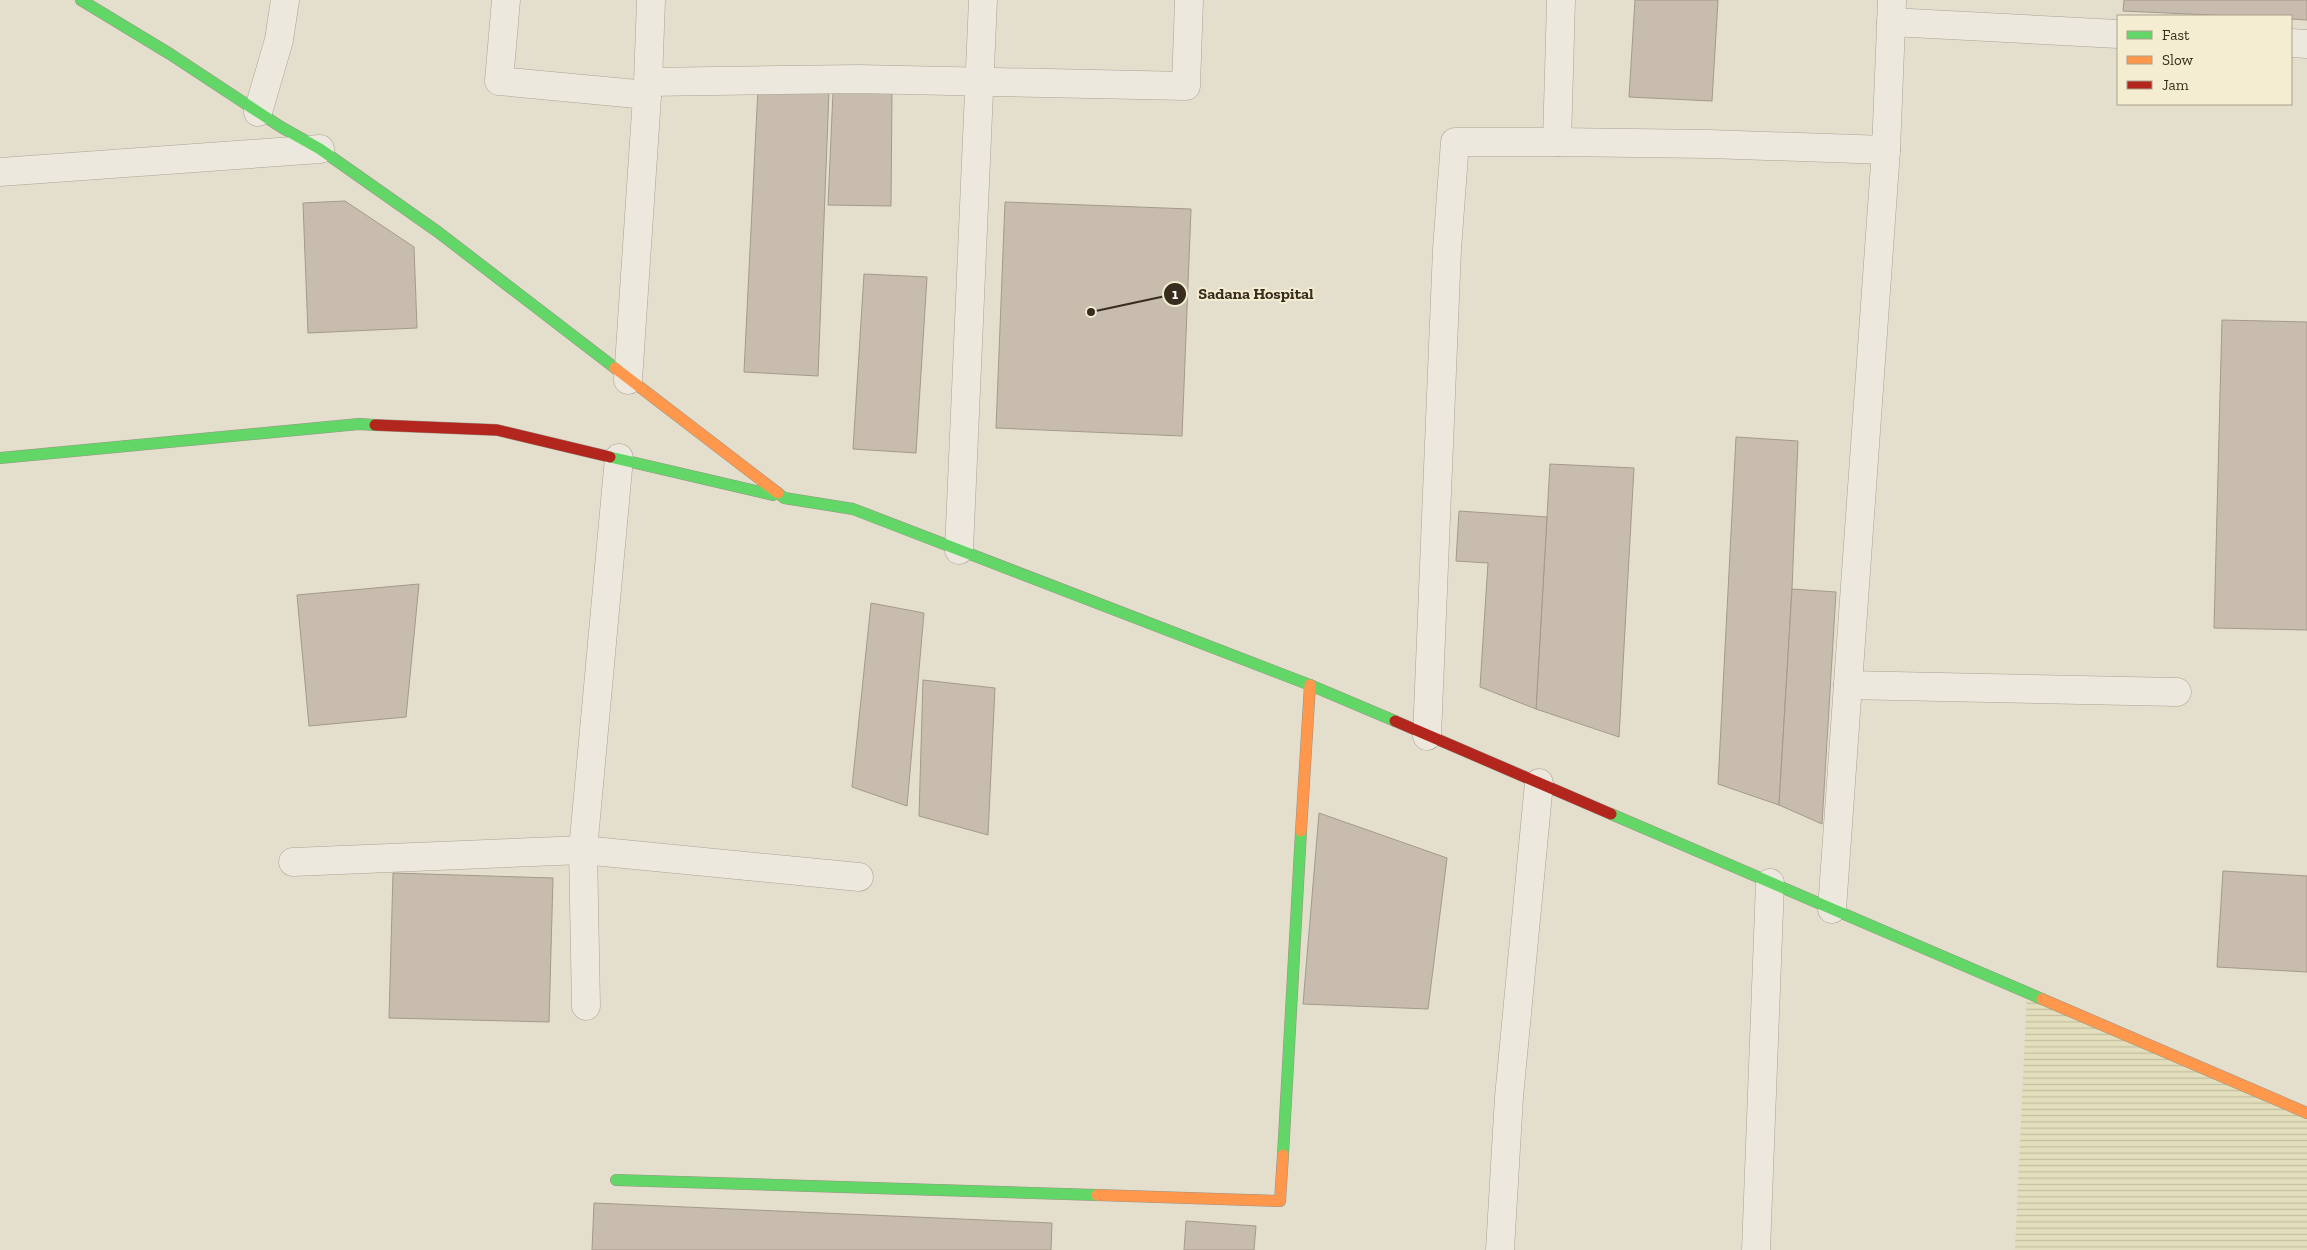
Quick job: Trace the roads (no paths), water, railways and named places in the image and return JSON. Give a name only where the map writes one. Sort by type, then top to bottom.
[{"type":"street","points":[[81,0],[320,149],[438,232],[628,380],[784,498]]},
{"type":"street","points":[[258,112],[279,40],[285,0]]},
{"type":"street","points":[[506,0],[499,81],[648,89],[858,79],[980,80],[1186,86],[1189,0]]},
{"type":"street","points":[[628,380],[648,89],[651,0]]},
{"type":"street","points":[[959,550],[984,0]]},
{"type":"street","points":[[1557,142],[1561,0]]},
{"type":"street","points":[[1832,910],[1886,150],[1892,11],[2117,34]]},
{"type":"street","points":[[2292,43],[2307,44]]},
{"type":"street","points":[[1427,736],[1448,249],[1455,142],[1709,144],[1886,150]]},
{"type":"street","points":[[0,172],[320,149]]},
{"type":"street","points":[[0,458],[359,424],[497,430],[558,446],[619,458],[784,498],[853,510],[1310,685],[2307,1113]]},
{"type":"street","points":[[586,1006],[583,850],[619,458]]},
{"type":"street","points":[[616,1180],[1280,1201],[1310,685]]},
{"type":"street","points":[[1848,685],[2177,692]]},
{"type":"street","points":[[1500,1250],[1509,1097],[1539,783]]},
{"type":"street","points":[[293,862],[583,850],[859,877]]},
{"type":"street","points":[[1756,1250],[1770,883]]},
{"type":"place","name":"Sadana Hospital","points":[[1091,312]]}]
